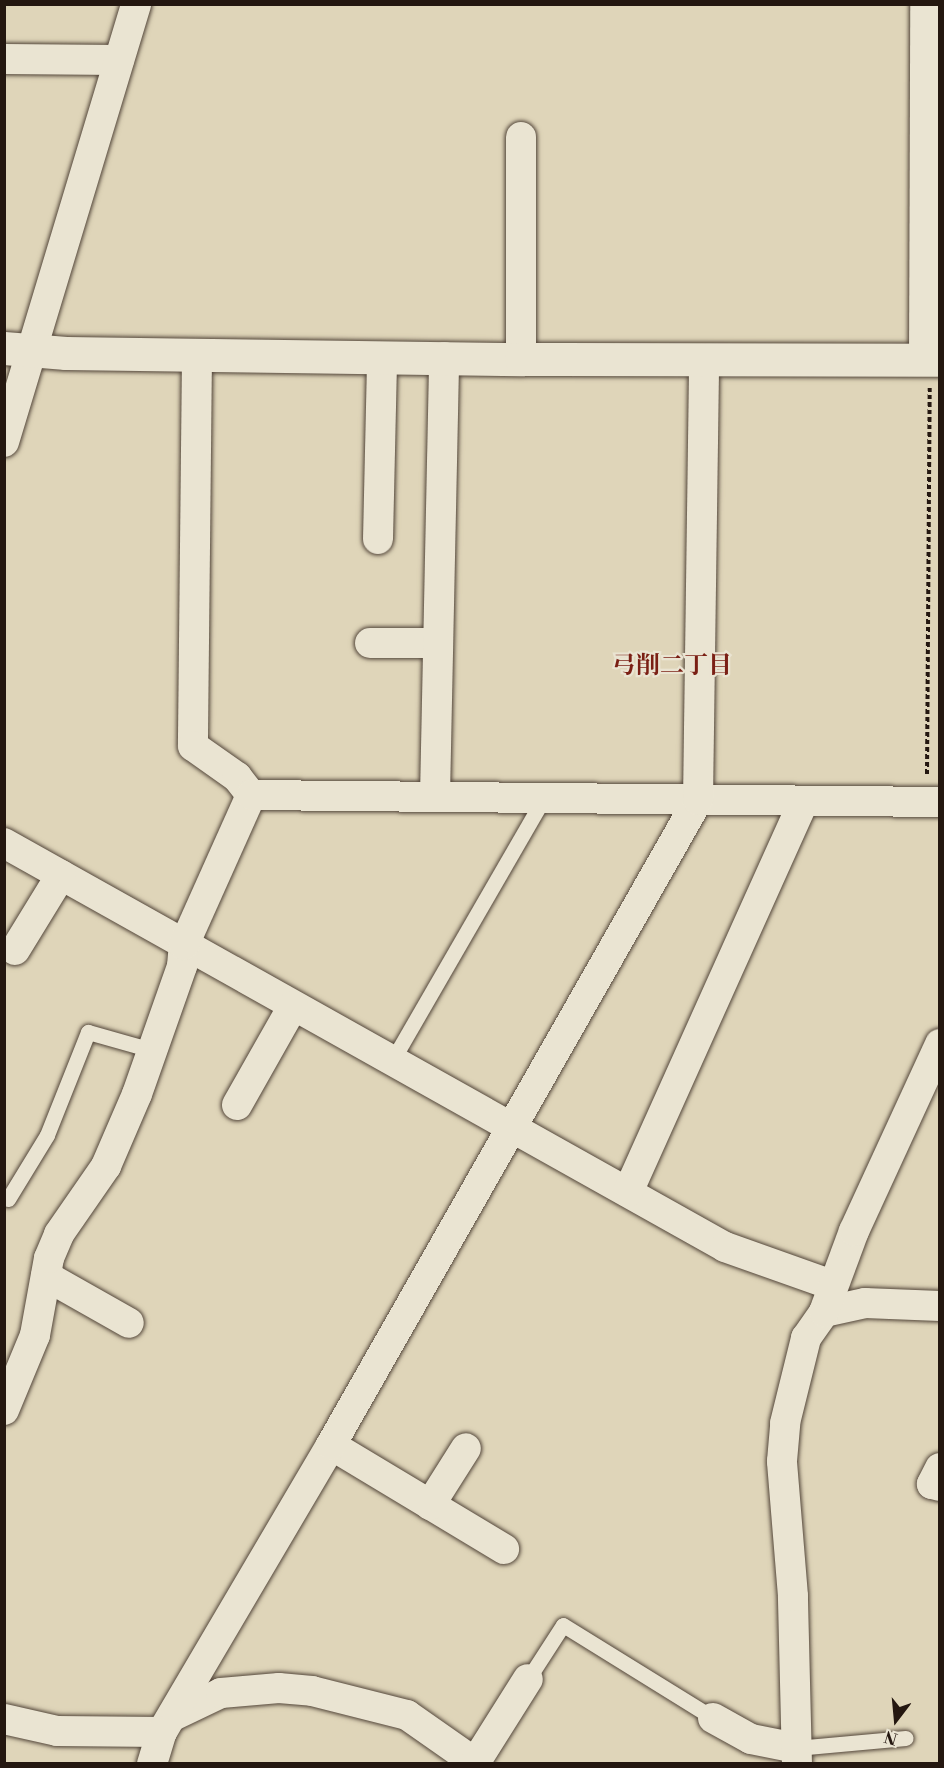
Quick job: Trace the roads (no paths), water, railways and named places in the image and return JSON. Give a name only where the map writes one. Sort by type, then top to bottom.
[{"type":"street","points":[[4,442],[19,348],[119,60],[136,4]]},
{"type":"street","points":[[19,348],[197,355],[931,360],[925,4]]},
{"type":"street","points":[[4,59],[119,60]]},
{"type":"street","points":[[521,138],[521,359]]},
{"type":"street","points":[[197,355],[193,746],[237,777],[251,795]]},
{"type":"street","points":[[378,539],[382,357]]},
{"type":"street","points":[[435,796],[444,357]]},
{"type":"street","points":[[153,1764],[169,1724],[331,1445],[698,800],[704,359]]},
{"type":"street","points":[[370,644],[438,643]]},
{"type":"street","points":[[251,795],[803,803],[933,802]]},
{"type":"street","points":[[4,1410],[35,1335],[46,1276],[59,1234],[106,1166],[155,1051],[183,966],[184,945],[251,795]]},
{"type":"street","points":[[628,1192],[803,803]]},
{"type":"street","points":[[4,843],[725,1247],[828,1299],[939,1306]]},
{"type":"street","points":[[15,950],[61,875]]},
{"type":"street","points":[[237,1105],[293,1006]]},
{"type":"street","points":[[712,1718],[751,1739],[797,1756],[793,1596],[782,1461],[785,1423],[806,1338],[828,1299],[939,1044]]},
{"type":"street","points":[[46,1276],[129,1323]]},
{"type":"street","points":[[331,1445],[504,1549]]},
{"type":"street","points":[[430,1505],[466,1448]]},
{"type":"street","points":[[939,1468],[932,1484],[939,1486]]},
{"type":"street","points":[[4,1719],[57,1731],[169,1724],[221,1693],[279,1688],[312,1691],[407,1715],[476,1763],[528,1679]]},
{"type":"lane","points":[[392,1061],[544,798]]},
{"type":"lane","points":[[8,1199],[47,1136],[88,1032],[155,1051]]},
{"type":"lane","points":[[528,1679],[563,1625],[712,1718]]},
{"type":"lane","points":[[797,1756],[906,1738]]},
{"type":"district","name":"弓削二丁目","points":[[672,667]]}]
